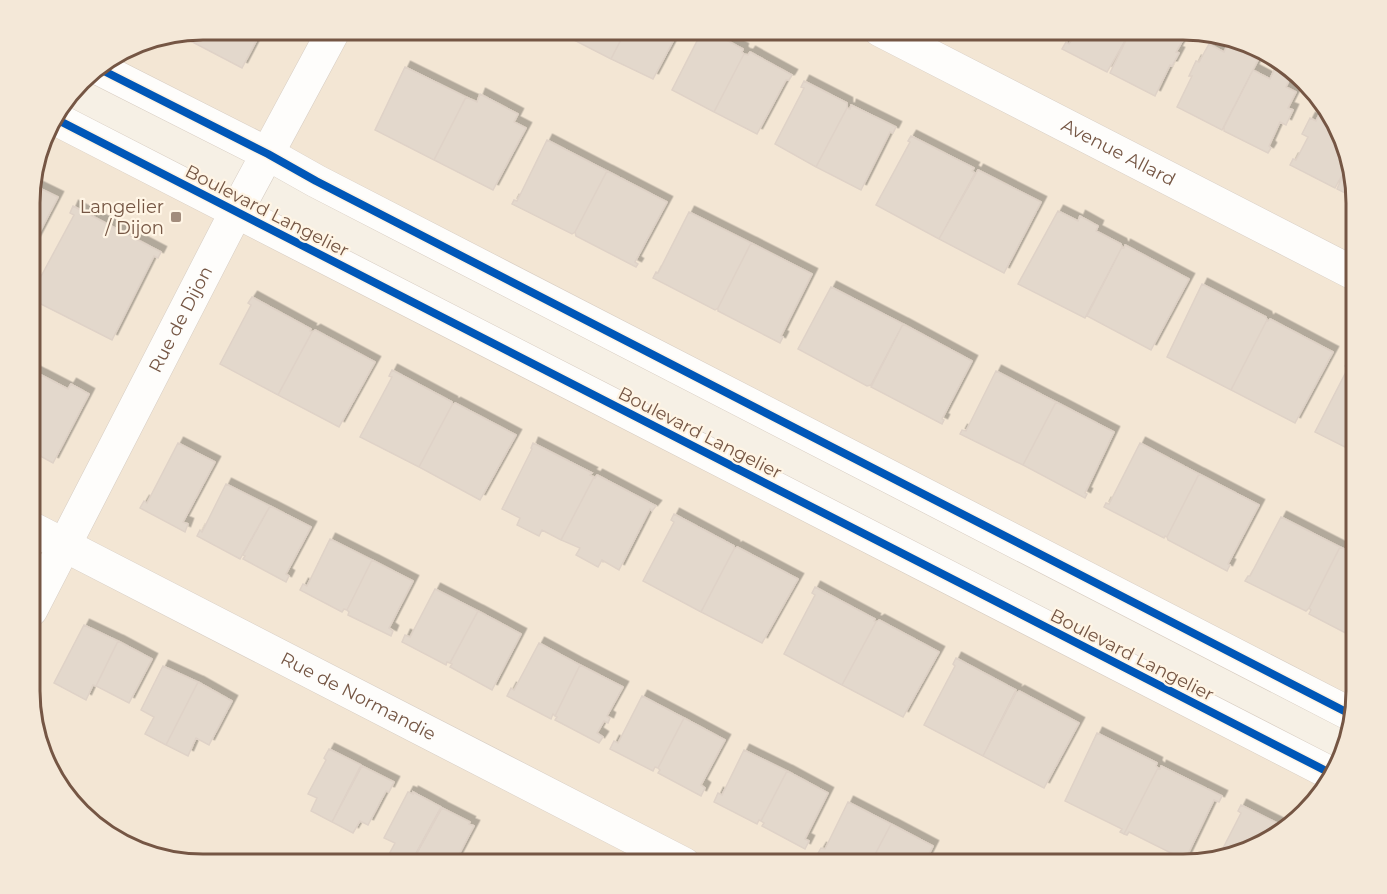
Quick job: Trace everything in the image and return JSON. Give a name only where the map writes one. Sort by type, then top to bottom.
[{"type":"main road","name":"Rue de Dijon","points":[[40,594],[236,212],[329,40]]},
{"type":"main road","name":"Avenue Allard","points":[[899,40],[1346,269]]},
{"type":"main road","points":[[107,73],[1345,711]]},
{"type":"main road","name":"Boulevard Langelier","points":[[62,122],[1325,771]]},
{"type":"main road","name":"Rue de Normandie","points":[[40,532],[664,854]]},
{"type":"shaded area","points":[[203,40],[1184,40],[1226,46],[1256,57],[1291,81],[1313,104],[1334,141],[1345,182],[1346,696],[107,73],[131,57],[151,49]]},
{"type":"shaded area","points":[[58,131],[1318,782],[1291,813],[1265,832],[1226,848],[1195,853],[203,854],[161,848],[131,837],[96,813],[74,790],[53,753],[42,712],[40,691],[40,203],[46,161]]},
{"type":"building","points":[[257,40],[242,68],[191,41]]},
{"type":"building","points":[[574,40],[621,40],[611,59]]},
{"type":"building","points":[[621,40],[674,40],[653,79],[611,59]]},
{"type":"building","points":[[697,40],[726,40],[743,49],[744,54],[714,112],[672,90]]},
{"type":"building","points":[[1072,40],[1125,40],[1107,72],[1062,49],[1066,42],[1069,44]]},
{"type":"building","points":[[1126,40],[1183,40],[1176,52],[1179,53],[1172,66],[1170,65],[1155,96],[1110,73]]},
{"type":"building","points":[[1209,44],[1224,52],[1227,46],[1236,49],[1258,60],[1222,130],[1177,107],[1192,76],[1189,76],[1196,61],[1199,62]]},
{"type":"building","points":[[750,52],[792,75],[789,80],[786,80],[757,134],[714,112],[744,54],[748,55]]},
{"type":"building","points":[[405,67],[466,97],[434,160],[375,130]]},
{"type":"building","points":[[1275,69],[1289,80],[1286,87],[1296,92],[1288,108],[1293,110],[1286,125],[1280,122],[1268,153],[1224,131],[1224,127],[1253,70],[1270,79]]},
{"type":"building","points":[[804,81],[847,103],[847,108],[816,167],[775,144],[804,88],[801,87]]},
{"type":"building","points":[[480,94],[518,114],[514,122],[526,128],[493,190],[434,160],[466,97],[477,102]]},
{"type":"building","points":[[851,105],[896,127],[893,133],[890,132],[861,190],[816,167],[847,108],[850,109]]},
{"type":"building","points":[[1320,114],[1334,141],[1341,161],[1343,173],[1335,188],[1290,165],[1293,159],[1296,160],[1308,137],[1302,134],[1310,118],[1316,121]]},
{"type":"building","points":[[911,136],[974,168],[972,171],[975,173],[939,239],[876,205],[910,142],[908,141]]},
{"type":"building","points":[[547,140],[607,171],[572,234],[512,204],[514,200],[517,201]]},
{"type":"building","points":[[978,170],[1041,202],[1004,273],[939,239]]},
{"type":"building","points":[[607,171],[667,202],[635,262],[638,264],[636,267],[576,236],[575,232]]},
{"type":"building","points":[[1344,174],[1346,194],[1337,189]]},
{"type":"building","points":[[41,189],[58,197],[40,232]]},
{"type":"building","points":[[73,206],[161,252],[158,258],[154,256],[112,340],[40,304],[40,278],[74,215],[70,213]]},
{"type":"building","points":[[1058,211],[1078,221],[1080,216],[1098,226],[1096,231],[1121,244],[1122,247],[1085,318],[1018,284]]},
{"type":"building","points":[[689,212],[751,243],[715,310],[653,278],[656,272],[658,273]]},
{"type":"building","points":[[751,243],[812,274],[781,336],[783,337],[780,343],[718,311]]},
{"type":"building","points":[[1125,245],[1189,279],[1151,350],[1087,316]]},
{"type":"building","points":[[1202,284],[1266,317],[1267,320],[1231,390],[1167,357]]},
{"type":"building","points":[[831,287],[903,324],[871,385],[867,386],[798,349]]},
{"type":"building","points":[[252,297],[311,329],[312,332],[278,395],[220,364],[251,305],[248,303]]},
{"type":"building","points":[[1270,319],[1333,352],[1295,423],[1231,390],[1267,320]]},
{"type":"building","points":[[903,324],[972,361],[942,419],[944,420],[942,424],[871,387]]},
{"type":"building","points":[[315,330],[375,362],[339,427],[278,395]]},
{"type":"building","points":[[392,370],[452,402],[419,467],[360,437],[392,377],[389,376]]},
{"type":"building","points":[[996,371],[1056,402],[1023,465],[960,434],[962,430],[966,431]]},
{"type":"building","points":[[1346,372],[1346,448],[1315,432]]},
{"type":"building","points":[[41,375],[68,389],[71,384],[89,394],[53,463],[40,456]]},
{"type":"building","points":[[1056,402],[1114,432],[1085,493],[1087,494],[1085,498],[1023,465]]},
{"type":"building","points":[[455,403],[516,435],[480,500],[419,467]]},
{"type":"building","points":[[178,443],[215,462],[183,522],[188,524],[185,532],[140,508],[144,501],[147,503]]},
{"type":"building","points":[[533,443],[592,473],[590,475],[594,477],[561,540],[542,530],[539,536],[517,525],[520,518],[502,509]]},
{"type":"building","points":[[1140,443],[1199,474],[1167,537],[1164,538],[1104,507],[1106,503],[1109,504]]},
{"type":"building","points":[[1199,474],[1259,505],[1228,564],[1230,565],[1227,571],[1168,540],[1167,537]]},
{"type":"building","points":[[597,475],[656,506],[652,511],[650,509],[619,570],[602,560],[598,567],[576,555],[580,548],[561,540]]},
{"type":"building","points":[[226,484],[270,506],[240,559],[197,536],[200,530],[202,532]]},
{"type":"building","points":[[270,506],[311,527],[286,574],[289,576],[286,582],[243,559],[245,556],[243,555]]},
{"type":"building","points":[[674,514],[734,546],[701,612],[643,581],[674,522],[671,520]]},
{"type":"building","points":[[1281,517],[1340,547],[1306,611],[1245,581],[1250,576]]},
{"type":"building","points":[[330,539],[372,560],[347,610],[344,609],[342,612],[300,590],[303,584],[307,586]]},
{"type":"building","points":[[737,547],[798,579],[762,643],[701,612]]},
{"type":"building","points":[[1340,547],[1346,550],[1346,633],[1309,614],[1311,610],[1309,608]]},
{"type":"building","points":[[372,560],[413,581],[389,628],[393,631],[391,636],[348,615],[347,610]]},
{"type":"building","points":[[815,587],[875,619],[876,622],[842,685],[784,654],[815,595],[812,593]]},
{"type":"building","points":[[435,589],[478,611],[450,663],[447,662],[446,665],[402,642],[405,635],[410,637]]},
{"type":"building","points":[[478,611],[521,634],[492,690],[450,667]]},
{"type":"building","points":[[879,620],[939,652],[903,717],[842,685]]},
{"type":"building","points":[[84,625],[118,641],[96,686],[93,685],[86,700],[54,683]]},
{"type":"building","points":[[118,641],[152,659],[129,703],[96,686]]},
{"type":"building","points":[[539,643],[580,665],[555,716],[553,714],[551,719],[507,696],[511,688],[514,690]]},
{"type":"building","points":[[956,658],[1016,690],[983,756],[924,725],[955,666],[953,664]]},
{"type":"building","points":[[580,665],[623,687],[607,716],[610,718],[608,723],[604,721],[597,733],[603,737],[599,743],[555,720]]},
{"type":"building","points":[[163,666],[198,682],[166,745],[145,734],[154,717],[141,710]]},
{"type":"building","points":[[198,682],[232,701],[209,745],[196,738],[188,756],[166,745]]},
{"type":"building","points":[[1019,691],[1079,723],[1044,788],[983,756]]},
{"type":"building","points":[[642,696],[684,718],[658,768],[655,767],[653,771],[610,749],[614,741],[618,743]]},
{"type":"building","points":[[684,718],[725,740],[701,785],[705,788],[701,796],[658,773],[660,770],[658,768]]},
{"type":"building","points":[[1097,733],[1157,763],[1158,768],[1124,834],[1120,832],[1122,829],[1065,801]]},
{"type":"building","points":[[329,749],[361,765],[332,822],[311,811],[317,798],[308,794],[326,760],[324,758]]},
{"type":"building","points":[[744,750],[787,771],[761,821],[759,820],[757,824],[714,802],[718,793],[722,795]]},
{"type":"building","points":[[362,766],[394,782],[389,792],[386,791],[368,825],[360,821],[353,833],[332,822]]},
{"type":"building","points":[[1161,766],[1222,796],[1219,802],[1214,800],[1188,853],[1171,853],[1129,832],[1127,835],[1124,834],[1158,768],[1160,769]]},
{"type":"building","points":[[787,771],[828,793],[805,839],[809,841],[805,849],[762,826],[764,823],[761,821]]},
{"type":"building","points":[[408,792],[413,794],[413,792],[441,807],[416,854],[389,854],[395,843],[384,838]]},
{"type":"building","points":[[848,802],[891,824],[876,853],[818,853],[821,848],[825,849]]},
{"type":"building","points":[[1241,805],[1278,823],[1246,841],[1223,849],[1241,813],[1238,811]]},
{"type":"building","points":[[442,808],[474,826],[459,854],[417,854]]},
{"type":"building","points":[[891,824],[933,846],[929,853],[876,853]]},
{"type":"cycle path","points":[[107,73],[1345,711]]},
{"type":"cycle path","points":[[62,122],[1325,771]]},
{"type":"place","name":"Langelier / Dijon","points":[[176,217]]}]
